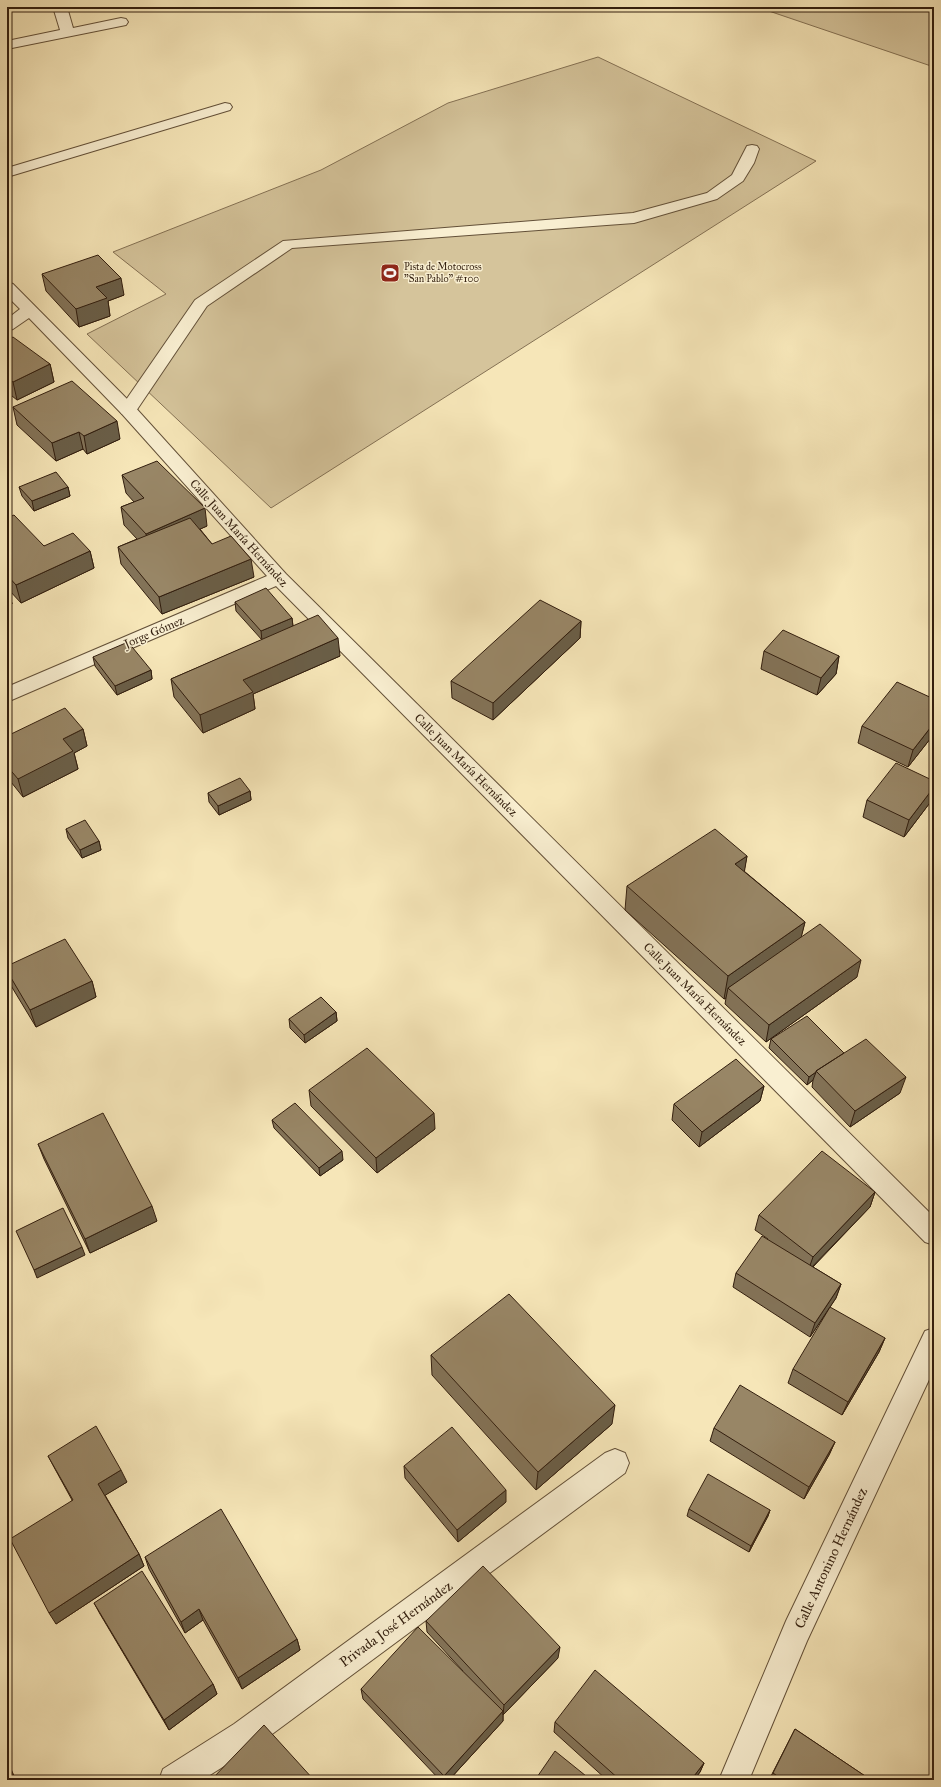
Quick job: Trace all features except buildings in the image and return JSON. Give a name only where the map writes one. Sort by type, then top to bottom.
[{"type":"street","points":[[60,7],[68,33]]},
{"type":"street","points":[[7,45],[120,22]]},
{"type":"street","points":[[7,173],[225,107]]},
{"type":"street","points":[[128,410],[201,303],[288,244],[634,218],[712,196],[738,178],[747,163],[752,149]]},
{"type":"street","name":"Calle Juan María Hernández","points":[[7,287],[128,410],[279,578],[934,1234]]},
{"type":"street","points":[[7,326],[30,310]]},
{"type":"street","name":"Jorge Gómez","points":[[7,695],[279,578]]},
{"type":"street","name":"Calle Antonino Hernández","points":[[734,1780],[796,1631],[934,1340]]},
{"type":"street","name":"Privada José Hernández","points":[[174,1780],[245,1735],[615,1463]]},
{"type":"shaded area","points":[[757,7],[934,7],[934,67]]},
{"type":"shaded area","name":"Pista de Motocross \"San Pablo\" #100","points":[[598,57],[816,161],[271,508],[87,334],[166,294],[113,252],[321,170],[448,103]]},
{"type":"place","name":"Pista de Motocross \"San Pablo\" #100","points":[[390,273]]}]
